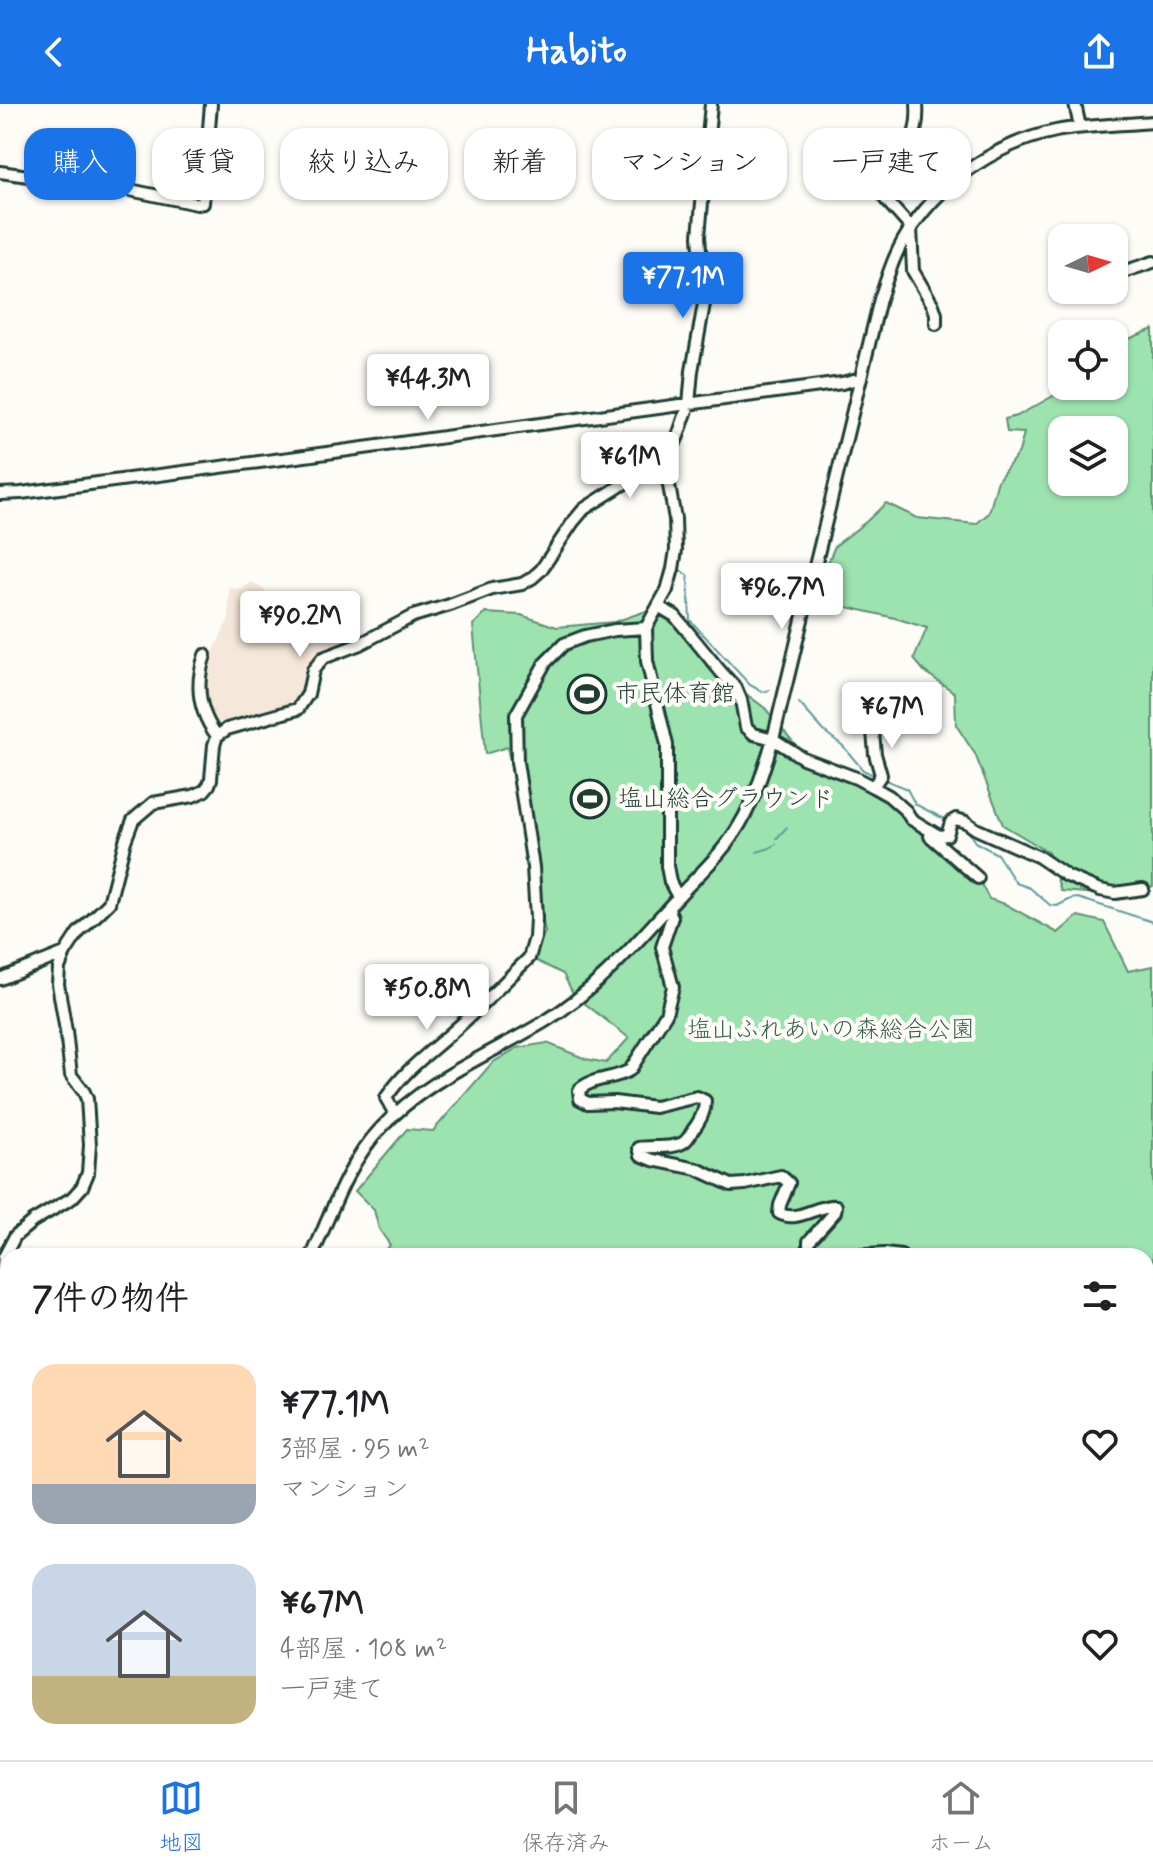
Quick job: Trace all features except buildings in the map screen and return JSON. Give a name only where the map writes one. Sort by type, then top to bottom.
[{"type":"street","points":[[0,172],[101,184],[203,203],[211,104]]},
{"type":"street","points":[[678,897],[670,882],[667,866],[667,745],[647,661],[646,628],[667,590],[676,550],[675,519],[668,480],[669,455],[689,404],[704,304],[699,236],[711,104]]},
{"type":"street","points":[[917,104],[917,124],[911,143],[884,189],[886,200],[911,228],[913,271],[933,305],[936,324]]},
{"type":"street","points":[[1075,104],[1080,127]]},
{"type":"street","points":[[315,1248],[349,1170],[395,1114],[431,1087],[582,997],[668,908],[740,824],[758,789],[773,739],[885,283],[911,228],[941,192],[970,168],[1012,145],[1080,127],[1153,122]]},
{"type":"street","points":[[1128,270],[1153,262]]},
{"type":"street","points":[[0,494],[304,456],[861,378]]},
{"type":"street","points":[[7,1248],[15,1236],[33,1221],[72,1198],[82,1187],[88,1173],[87,1099],[71,1075],[58,984],[59,968],[78,933],[109,903],[129,828],[138,814],[161,800],[199,794],[211,779],[217,736],[227,729],[298,709],[308,694],[313,670],[323,658],[360,644],[413,616],[492,589],[522,584],[541,570],[584,509],[669,455]]},
{"type":"street","points":[[658,606],[675,616],[736,688],[746,727],[754,734],[773,739],[803,758],[856,778],[877,782]]},
{"type":"street","points":[[395,1114],[386,1098],[396,1082],[457,1028],[529,958],[534,949],[533,867],[517,762],[516,715],[545,663],[564,644],[615,630],[646,628]]},
{"type":"street","points":[[205,655],[199,676],[200,704],[217,736]]},
{"type":"street","points":[[873,732],[877,782],[911,819],[978,878]]},
{"type":"street","points":[[911,819],[939,836],[947,835],[956,819],[966,822],[1039,857],[1067,876],[1100,890],[1115,893],[1143,889]]},
{"type":"street","points":[[668,908],[672,917],[662,947],[673,987],[666,1014],[630,1070],[620,1076],[587,1083],[579,1090],[580,1099],[588,1103],[614,1102],[655,1107],[697,1097],[705,1101],[700,1119],[685,1142],[671,1147],[656,1145],[639,1148],[641,1155],[697,1169],[731,1185],[781,1176],[789,1183],[779,1213],[786,1217],[826,1205],[836,1206],[835,1212],[809,1241],[810,1248]]},
{"type":"street","points":[[0,979],[65,953]]},
{"type":"shaded area","points":[[252,582],[277,595],[286,605],[326,616],[353,618],[353,639],[321,650],[315,656],[309,663],[305,687],[296,701],[215,725],[204,704],[206,662],[229,618],[229,588],[242,589]]},
{"type":"green space","points":[[1153,329],[1153,886],[1123,896],[1061,891],[1048,852],[1003,825],[975,754],[956,725],[955,693],[924,671],[914,659],[927,628],[834,604],[821,579],[835,546],[886,503],[917,518],[976,524],[989,513],[998,480],[1019,452],[1024,433],[1007,432],[1005,419],[1048,399],[1128,400],[1128,339]]},
{"type":"green space","name":"塩山ふれあいの森総合公園","points":[[649,610],[675,616],[738,688],[765,708],[799,749],[875,792],[978,878],[989,899],[1005,904],[1058,933],[1078,916],[1104,922],[1128,971],[1153,966],[1153,1248],[387,1248],[390,1245],[379,1229],[374,1210],[355,1191],[407,1129],[433,1131],[492,1063],[517,1048],[547,1043],[586,1059],[606,1063],[629,1038],[574,995],[563,974],[533,959],[545,932],[507,747],[485,754],[473,625],[486,613],[521,615],[557,627],[614,622]]},
{"type":"waterway","points":[[679,569],[688,576],[690,620],[750,685],[763,692],[770,690]]},
{"type":"waterway","points":[[799,703],[863,770],[875,776]]},
{"type":"waterway","points":[[885,780],[907,789],[915,804],[948,821]]},
{"type":"waterway","points":[[961,826],[975,842],[997,854],[1016,883],[1030,888],[1050,905],[1057,906],[1078,898],[1153,922]]},
{"type":"waterway","points":[[777,838],[787,827]]},
{"type":"waterway","points":[[757,852],[776,844]]},
{"type":"place","name":"市民体育館","points":[[587,694]]},
{"type":"place","name":"塩山総合グラウンド","points":[[590,799]]}]
